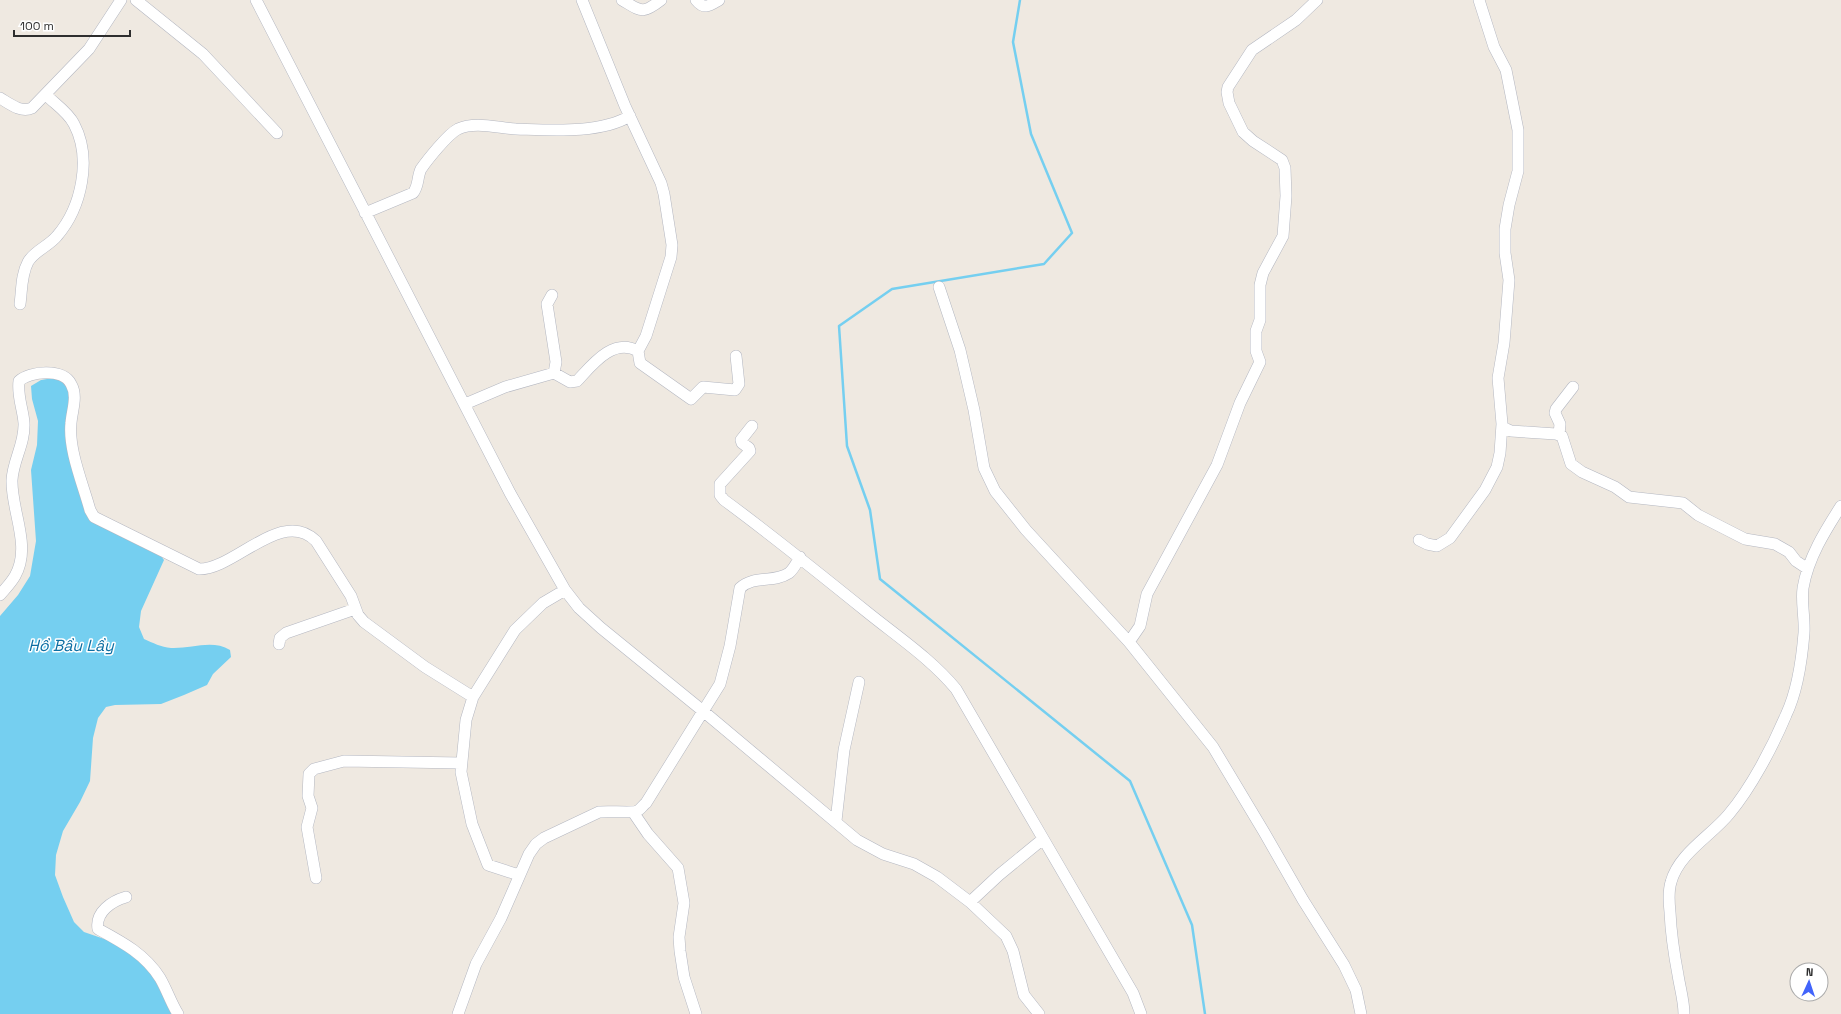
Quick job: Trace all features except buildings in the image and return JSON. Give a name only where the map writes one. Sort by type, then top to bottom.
[{"type":"street","points":[[0,98],[20,109],[27,110],[32,108],[89,49],[122,0]]},
{"type":"street","points":[[136,0],[203,54],[277,132]]},
{"type":"street","points":[[256,0],[510,493],[565,590],[579,608],[601,628],[836,821],[857,840],[883,854],[927,870],[970,902],[1010,942],[1022,989],[1028,1001],[1039,1014]]},
{"type":"street","points":[[582,0],[630,116],[661,183],[664,194],[672,245],[666,275],[646,336],[638,350],[640,362],[691,399],[703,387],[735,390],[739,384],[736,356]]},
{"type":"street","points":[[622,0],[642,10],[647,10],[661,0]]},
{"type":"street","points":[[696,0],[702,7],[706,7],[719,0]]},
{"type":"street","points":[[1129,642],[1140,626],[1147,594],[1211,477],[1226,444],[1240,403],[1260,362],[1256,351],[1256,331],[1260,320],[1260,285],[1263,273],[1282,240],[1285,228],[1286,177],[1284,163],[1243,132],[1229,103],[1227,92],[1228,87],[1252,50],[1296,20],[1317,0]]},
{"type":"street","points":[[1419,540],[1433,546],[1443,544],[1450,538],[1485,490],[1497,467],[1500,453],[1502,427],[1498,378],[1504,343],[1509,280],[1505,253],[1505,229],[1509,204],[1518,171],[1518,130],[1506,70],[1494,47],[1479,0]]},
{"type":"street","points":[[20,304],[24,273],[28,262],[61,231],[79,196],[82,182],[83,154],[76,127],[71,119],[46,95]]},
{"type":"street","points":[[365,213],[414,193],[417,189],[418,175],[421,169],[458,129],[476,126],[516,129],[592,128],[623,120],[630,116]]},
{"type":"street","points":[[939,287],[960,350],[974,410],[984,468],[992,486],[1026,530],[1129,642],[1201,731],[1218,756],[1303,900],[1347,971],[1356,990],[1361,1014]]},
{"type":"street","points":[[552,295],[548,304],[556,362],[554,373]]},
{"type":"street","points":[[465,404],[505,386],[554,373],[565,380],[573,382],[607,351],[616,348],[638,350]]},
{"type":"street","points":[[0,595],[15,576],[21,550],[20,532],[13,494],[12,479],[14,467],[24,438],[18,381],[24,377],[52,374],[64,376],[68,379],[74,390],[71,424],[72,445],[90,510],[94,517],[199,569],[213,567],[258,542],[287,532],[304,532],[316,541],[351,596],[355,609],[360,618],[425,667],[473,697]]},
{"type":"street","points":[[1573,387],[1555,413],[1560,424],[1560,435],[1564,440],[1571,464],[1582,472],[1615,487],[1629,496],[1683,503],[1708,520],[1745,539],[1775,544],[1789,552],[1796,561],[1808,570]]},
{"type":"street","points":[[752,426],[741,440],[750,451],[720,484],[720,495],[724,500],[800,557],[930,661],[945,677],[968,709],[1133,992],[1141,1014]]},
{"type":"street","points":[[1502,427],[1511,431],[1560,435]]},
{"type":"street","points":[[1684,1014],[1671,931],[1669,899],[1671,881],[1682,863],[1700,842],[1728,815],[1738,803],[1753,779],[1787,715],[1792,700],[1802,654],[1804,631],[1802,600],[1808,570],[1819,543],[1841,506]]},
{"type":"street","points":[[458,1014],[476,964],[501,918],[528,854],[536,844],[544,838],[599,812],[609,810],[633,812],[638,811],[646,803],[720,684],[730,646],[740,588],[753,580],[770,579],[790,572],[800,557]]},
{"type":"street","points":[[519,875],[495,868],[488,864],[484,858],[466,802],[461,763],[466,720],[473,697],[522,621],[551,597],[565,590]]},
{"type":"street","points":[[279,644],[280,638],[286,633],[355,609]]},
{"type":"street","points":[[836,821],[844,750],[854,710],[858,682]]},
{"type":"street","points":[[316,878],[307,827],[312,808],[308,796],[311,772],[314,769],[344,761],[461,763]]},
{"type":"street","points":[[633,812],[648,834],[678,868],[684,908],[679,937],[680,951],[684,977],[696,1014]]},
{"type":"street","points":[[970,902],[999,875],[1044,839]]},
{"type":"street","points":[[126,897],[115,900],[104,910],[98,922],[98,929],[121,941],[147,962],[160,978],[178,1014]]},
{"type":"water","name":"Hồ Bầu Lầy","points":[[59,377],[68,386],[71,399],[67,417],[89,512],[158,552],[164,560],[141,611],[139,627],[144,639],[160,646],[171,648],[216,645],[230,650],[231,657],[213,674],[207,685],[161,704],[115,705],[106,707],[98,718],[93,738],[90,781],[63,831],[56,855],[55,875],[74,922],[84,932],[116,943],[148,967],[177,1014],[0,1014],[0,616],[18,595],[30,576],[36,541],[31,470],[37,445],[38,421],[32,399],[31,386],[41,380]]},
{"type":"waterway","points":[[1020,0],[1013,42],[1031,134],[1072,233],[1044,264],[892,289],[839,326],[847,446],[870,510],[880,579],[1130,781],[1192,925],[1205,1014]]}]
